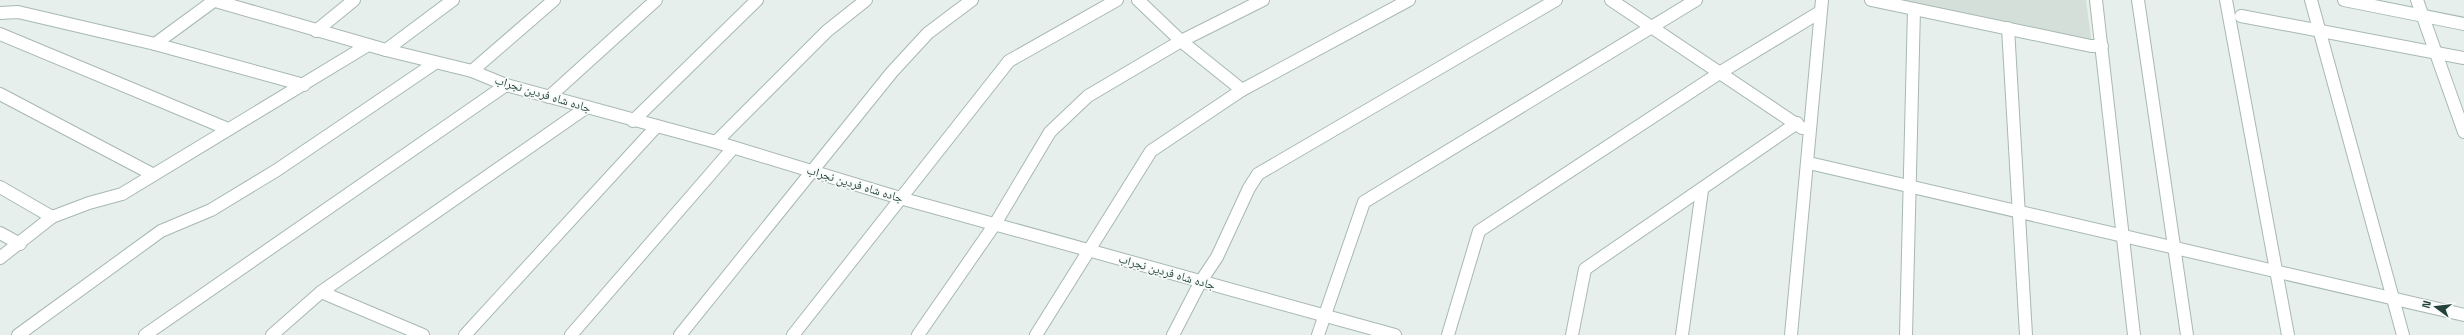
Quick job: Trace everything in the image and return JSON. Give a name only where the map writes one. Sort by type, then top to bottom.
[{"type":"street","points":[[155,44],[213,0]]},
{"type":"street","name":"جاده شاه فردین نجراب","points":[[213,0],[316,31],[435,63],[472,71],[506,85],[633,121],[716,142],[900,198],[1395,335]]},
{"type":"street","points":[[316,31],[354,0]]},
{"type":"street","points":[[386,50],[454,0]]},
{"type":"street","points":[[472,71],[554,0]]},
{"type":"street","points":[[549,97],[656,0]]},
{"type":"street","points":[[633,121],[757,0]]},
{"type":"street","points":[[716,142],[827,31],[866,0]]},
{"type":"street","points":[[680,335],[892,72],[928,33],[972,0]]},
{"type":"street","points":[[793,335],[1009,61],[1117,0]]},
{"type":"street","points":[[1138,0],[1181,41],[1242,90]]},
{"type":"street","points":[[918,335],[995,224],[1050,132],[1088,96],[1181,41],[1263,0]]},
{"type":"street","points":[[1036,335],[1151,151],[1242,90],[1409,0]]},
{"type":"street","points":[[1173,335],[1200,281],[1217,257],[1258,174],[1274,163],[1556,0]]},
{"type":"street","points":[[1611,0],[1797,123],[1810,136]]},
{"type":"street","points":[[1318,335],[1326,316],[1364,202],[1696,0]]},
{"type":"street","points":[[1871,0],[2091,46],[2102,46]]},
{"type":"street","points":[[2096,0],[2134,335]]},
{"type":"street","points":[[2138,0],[2187,335]]},
{"type":"street","points":[[2226,0],[2288,335]]},
{"type":"street","points":[[2311,0],[2403,335]]},
{"type":"street","points":[[2344,0],[2464,24]]},
{"type":"street","points":[[2418,0],[2464,132]]},
{"type":"street","points":[[1448,335],[1479,231],[1821,6]]},
{"type":"street","points":[[1791,335],[1808,163],[1821,6]]},
{"type":"street","points":[[1906,335],[1911,185],[1914,9]]},
{"type":"street","points":[[0,12],[18,12],[155,44],[304,85]]},
{"type":"street","points":[[2241,16],[2464,58]]},
{"type":"street","points":[[2008,28],[2020,212],[2026,335]]},
{"type":"street","points":[[0,34],[228,129]]},
{"type":"street","points":[[0,258],[20,244],[52,217],[88,203],[122,194],[152,174],[304,85],[368,45]]},
{"type":"street","points":[[18,335],[161,231],[211,210],[276,170],[435,63]]},
{"type":"street","points":[[145,335],[220,281],[396,163],[506,85]]},
{"type":"street","points":[[0,94],[152,174]]},
{"type":"street","points":[[272,335],[321,292],[586,107]]},
{"type":"street","points":[[1572,335],[1585,269],[1702,190],[1797,123]]},
{"type":"street","points":[[464,335],[656,127]]},
{"type":"street","points":[[571,335],[733,148]]},
{"type":"street","points":[[1808,163],[1911,185],[2020,212],[2276,270],[2464,315]]},
{"type":"street","points":[[0,187],[52,217]]},
{"type":"street","points":[[1682,335],[1702,190]]},
{"type":"street","points":[[0,233],[20,244]]},
{"type":"street","points":[[321,292],[398,331],[424,335]]},
{"type":"shaded area","points":[[1869,0],[2086,0],[2092,46]]}]
